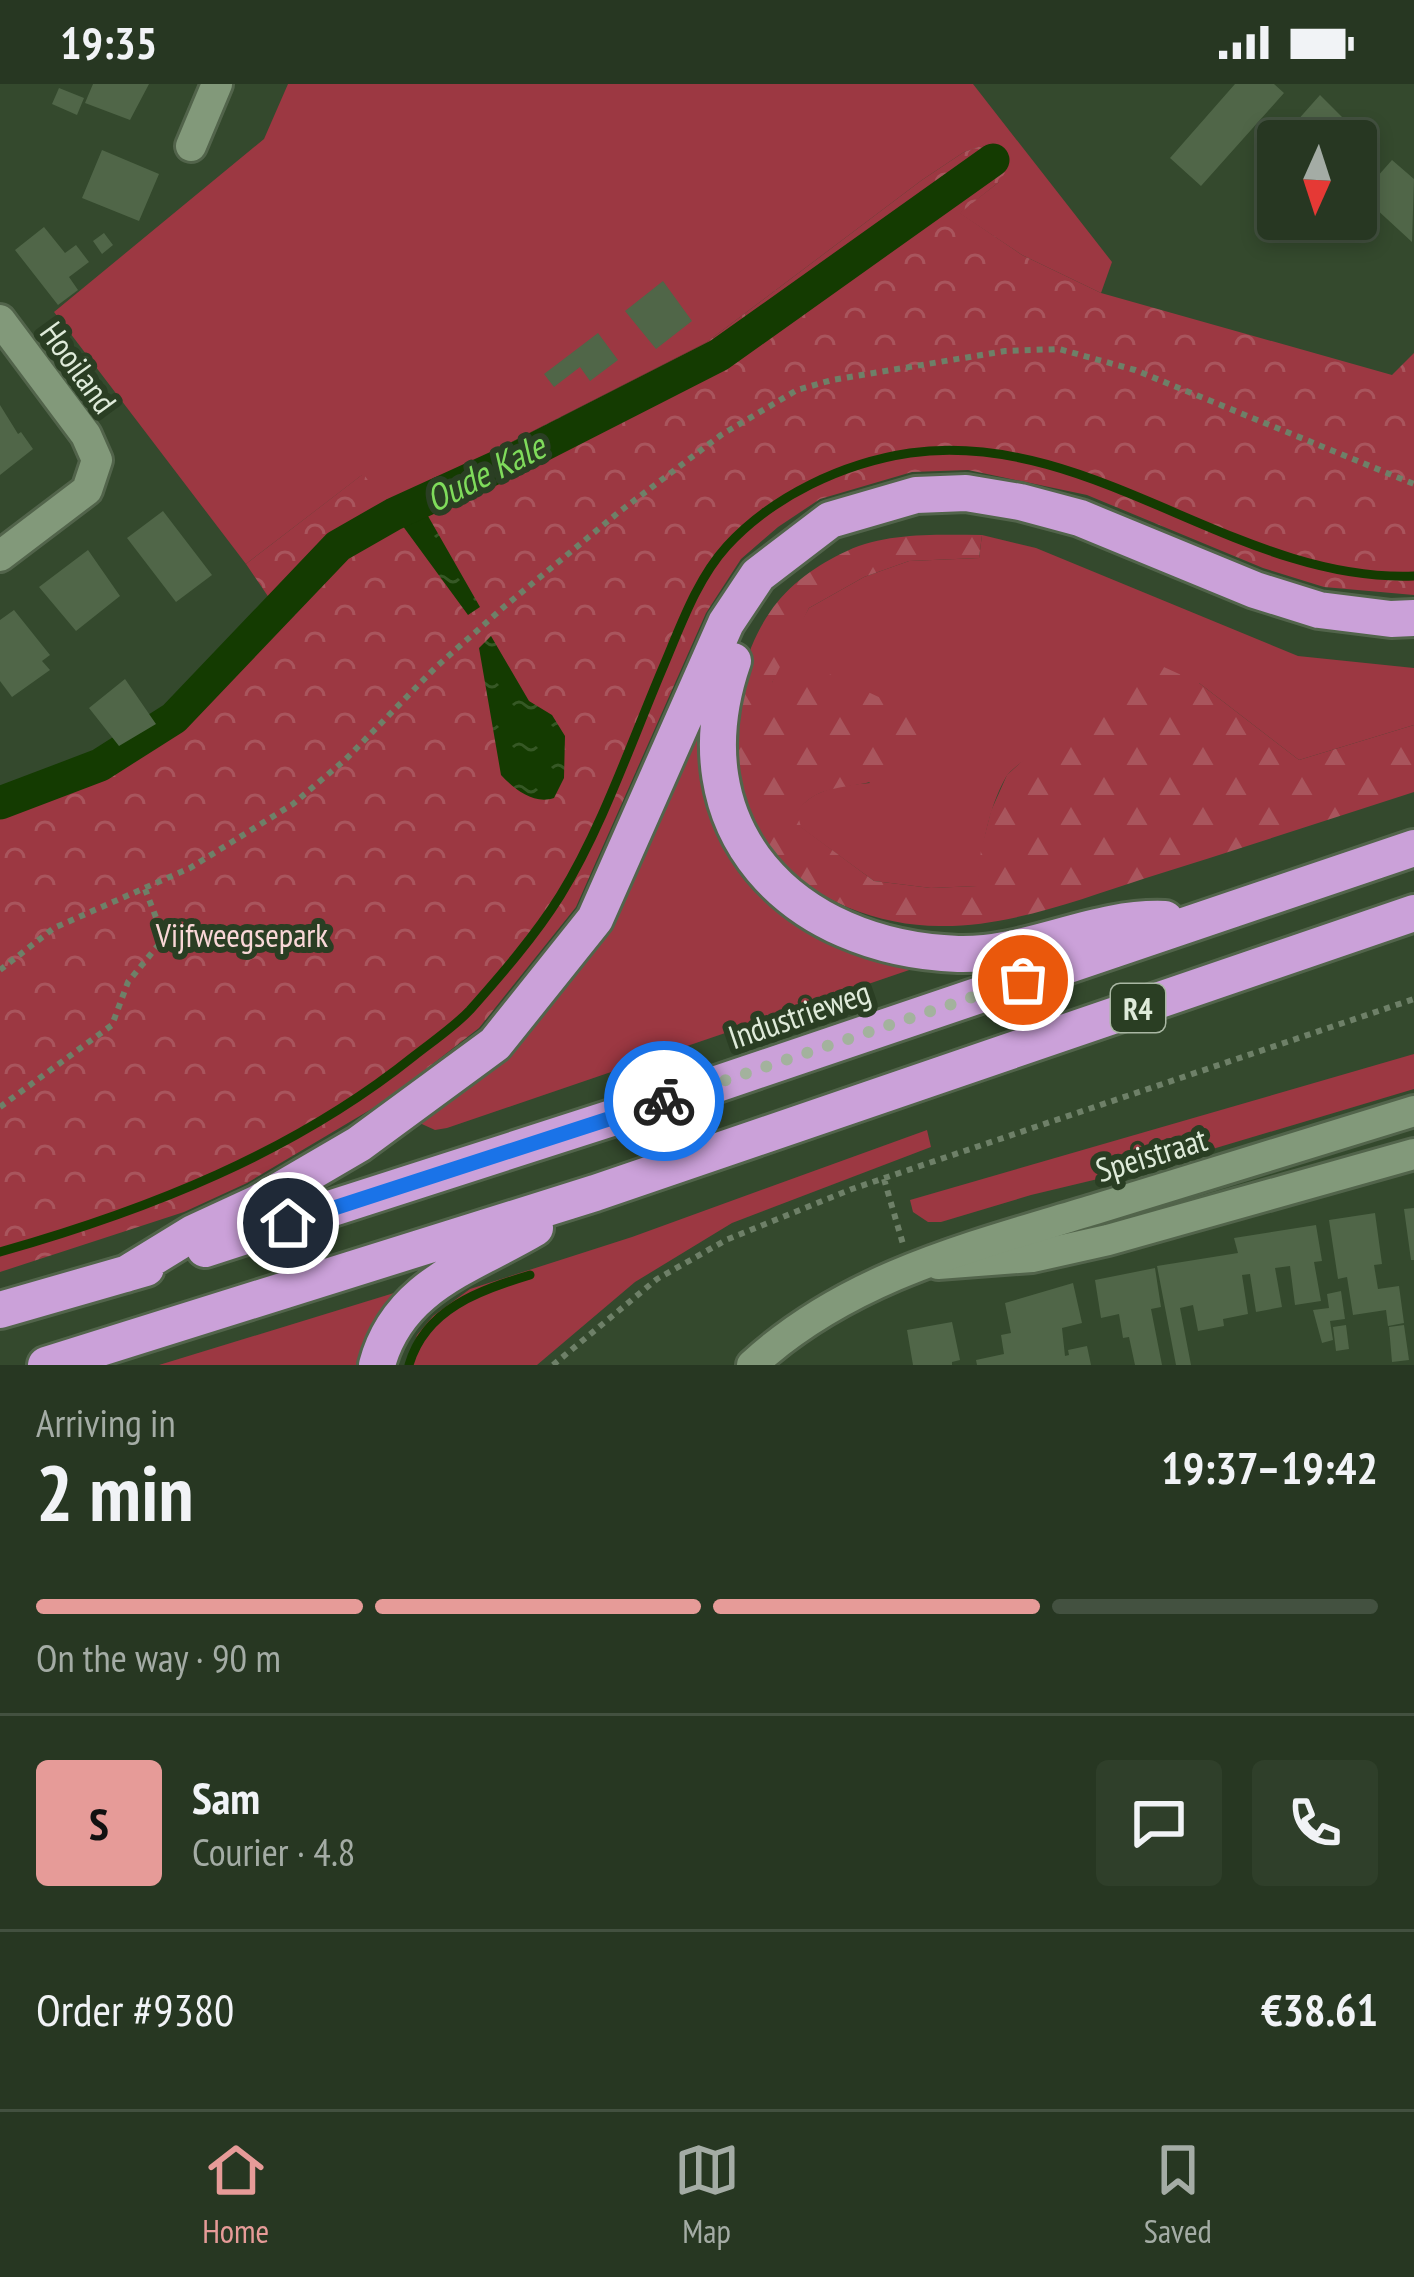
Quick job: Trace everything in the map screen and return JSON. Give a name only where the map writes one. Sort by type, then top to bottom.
[{"type":"highway","points":[[126,1274],[359,1144],[495,1044],[595,919],[726,623],[758,574],[830,520],[916,495],[966,493],[1020,502],[1081,518],[1255,590],[1319,610],[1414,618]]},
{"type":"highway","points":[[1198,920],[1130,917],[1037,942],[962,954],[864,939],[811,914],[767,879],[733,825],[718,771],[719,705],[745,633],[774,588],[839,538],[918,515],[965,514],[1074,537],[1298,629],[1344,638],[1414,642]]},
{"type":"highway","name":"Industrieweg","points":[[0,1310],[501,1155],[1414,848]]},
{"type":"highway","name":"R4","points":[[46,1365],[595,1193],[1414,914]]},
{"type":"highway","name":"R4","points":[[377,1365],[393,1327],[431,1283],[496,1252],[595,1193]]},
{"type":"street","points":[[191,146],[217,84]]},
{"type":"street","name":"Hooiland","points":[[0,320],[86,435],[98,460],[87,490],[0,556]]},
{"type":"street","name":"Speistraat","points":[[752,1365],[827,1306],[908,1267],[1414,1111]]},
{"type":"street","name":"Speistraat","points":[[908,1267],[1032,1257],[1077,1247],[1414,1154]]},
{"type":"path","points":[[0,970],[54,928],[146,889],[235,842],[293,804],[346,759],[436,667],[636,499],[767,405],[832,380],[1005,351],[1059,349],[1092,356],[1414,484]]},
{"type":"path","points":[[0,1107],[112,1025],[128,982],[164,938],[146,889]]},
{"type":"path","points":[[554,1365],[638,1293],[689,1259],[743,1233],[884,1178],[1414,999]]},
{"type":"path","points":[[884,1178],[908,1267]]},
{"type":"green space","points":[[288,84],[973,84],[1112,262],[1101,293],[1022,255],[959,213],[999,182],[1000,140],[964,152],[707,342],[388,505],[362,475],[246,564],[54,312],[264,139]]},
{"type":"green space","name":"Vijfweegsepark","points":[[1001,139],[1010,165],[999,182],[960,213],[1022,255],[1101,293],[1392,375],[1414,353],[1414,595],[1324,587],[1263,568],[1087,495],[968,470],[912,472],[820,499],[741,559],[706,613],[576,907],[479,1028],[385,1101],[247,1183],[184,1212],[0,1272],[0,803],[100,765],[174,718],[278,611],[246,564],[363,474],[389,505],[707,342],[922,180],[964,152]]},
{"type":"green space","points":[[982,535],[1036,548],[1298,656],[1414,668],[1414,725],[1299,760],[1199,683],[1065,739],[1018,765],[994,802],[978,886],[931,888],[874,881],[800,827],[796,812],[820,793],[870,783],[771,685],[809,608],[864,577],[909,561],[979,558]]},
{"type":"green space","points":[[982,535],[979,558],[909,561],[864,577],[809,608],[772,683],[812,666],[911,712],[923,742],[912,765],[872,782],[819,793],[797,812],[801,827],[874,881],[931,888],[977,886],[991,811],[1007,775],[1077,711],[1155,663],[1199,683],[1299,760],[1414,725],[1414,792],[1071,902],[995,921],[943,926],[896,922],[828,898],[773,852],[745,796],[738,765],[738,700],[755,639],[786,593],[847,551],[896,538]]},
{"type":"green space","points":[[701,710],[715,822],[745,880],[768,904],[824,939],[918,967],[447,1128],[435,1130],[413,1120],[529,1020]]},
{"type":"green space","points":[[1414,1054],[1414,1089],[1169,1162],[941,1222],[928,1222],[913,1212],[910,1200]]},
{"type":"green space","points":[[927,1130],[931,1147],[732,1223],[635,1282],[537,1365],[406,1365],[417,1335],[433,1316],[470,1289],[632,1237]]},
{"type":"green space","points":[[394,1293],[370,1331],[358,1365],[159,1365]]},
{"type":"water","points":[[420,502],[480,607],[468,615],[394,514]]},
{"type":"water","points":[[491,636],[529,701],[552,715],[565,736],[564,778],[554,798],[532,797],[501,775],[479,648]]},
{"type":"building","points":[[93,84],[149,84],[130,120],[85,103]]},
{"type":"building","points":[[1235,84],[1274,84],[1284,93],[1201,186],[1170,158]]},
{"type":"building","points":[[59,88],[84,98],[77,115],[52,104]]},
{"type":"building","points":[[1320,95],[1342,117],[1339,120],[1298,120]]},
{"type":"building","points":[[102,150],[159,174],[139,221],[82,198]]},
{"type":"building","points":[[1392,160],[1414,179],[1412,242],[1377,210],[1377,177]]},
{"type":"building","points":[[44,227],[65,253],[76,245],[89,262],[69,277],[78,290],[58,305],[15,250]]},
{"type":"building","points":[[104,233],[113,245],[102,254],[93,241]]},
{"type":"building","points":[[663,281],[692,321],[656,349],[625,311]]},
{"type":"building","points":[[598,333],[618,360],[590,381],[580,367],[554,387],[544,374]]},
{"type":"building","points":[[0,405],[33,449],[0,475]]},
{"type":"building","points":[[163,511],[212,575],[176,602],[127,538]]},
{"type":"building","points":[[88,550],[120,596],[76,631],[39,587]]},
{"type":"building","points":[[14,610],[50,655],[42,661],[50,670],[12,697],[0,681],[0,620]]},
{"type":"building","points":[[125,679],[156,724],[119,746],[89,708]]},
{"type":"building","points":[[1414,1208],[1414,1260],[1411,1260],[1404,1209]]},
{"type":"building","points":[[1375,1213],[1382,1264],[1374,1265],[1378,1289],[1399,1286],[1404,1323],[1388,1326],[1386,1310],[1353,1315],[1347,1277],[1338,1279],[1329,1220]]},
{"type":"building","points":[[1316,1225],[1322,1261],[1314,1262],[1321,1301],[1295,1305],[1290,1266],[1275,1268],[1282,1307],[1256,1312],[1250,1274],[1242,1275],[1248,1314],[1223,1319],[1224,1326],[1198,1331],[1193,1305],[1180,1308],[1191,1365],[1176,1365],[1157,1266],[1238,1253],[1234,1238]]},
{"type":"building","points":[[1155,1268],[1161,1307],[1151,1309],[1162,1365],[1135,1365],[1119,1314],[1101,1318],[1095,1280]]},
{"type":"building","points":[[1073,1283],[1082,1323],[1062,1328],[1065,1356],[1068,1350],[1087,1346],[1091,1365],[977,1365],[976,1360],[1004,1354],[1001,1335],[1011,1333],[1005,1303]]},
{"type":"building","points":[[1341,1291],[1345,1319],[1330,1321],[1333,1340],[1322,1343],[1313,1310],[1329,1308],[1327,1294]]},
{"type":"building","points":[[952,1322],[960,1360],[952,1365],[913,1365],[907,1330]]},
{"type":"building","points":[[1346,1325],[1349,1349],[1336,1351],[1333,1327]]},
{"type":"building","points":[[1404,1325],[1409,1360],[1392,1362],[1389,1327]]},
{"type":"waterway","name":"Oude Kale","points":[[0,803],[100,765],[174,718],[338,546],[719,355],[993,160]]},
{"type":"waterway","points":[[0,1252],[164,1197],[269,1150],[368,1091],[464,1016],[529,940],[575,870],[683,618],[707,573],[745,528],[811,484],[885,458],[976,451],[1040,463],[1102,483],[1286,556],[1349,572],[1414,576]]},
{"type":"waterway","points":[[409,1365],[428,1329],[441,1316],[474,1295],[530,1275]]},
{"type":"way so far","points":[[664,1101],[1023,980]]},
{"type":"route","points":[[288,1223],[664,1101]]}]
